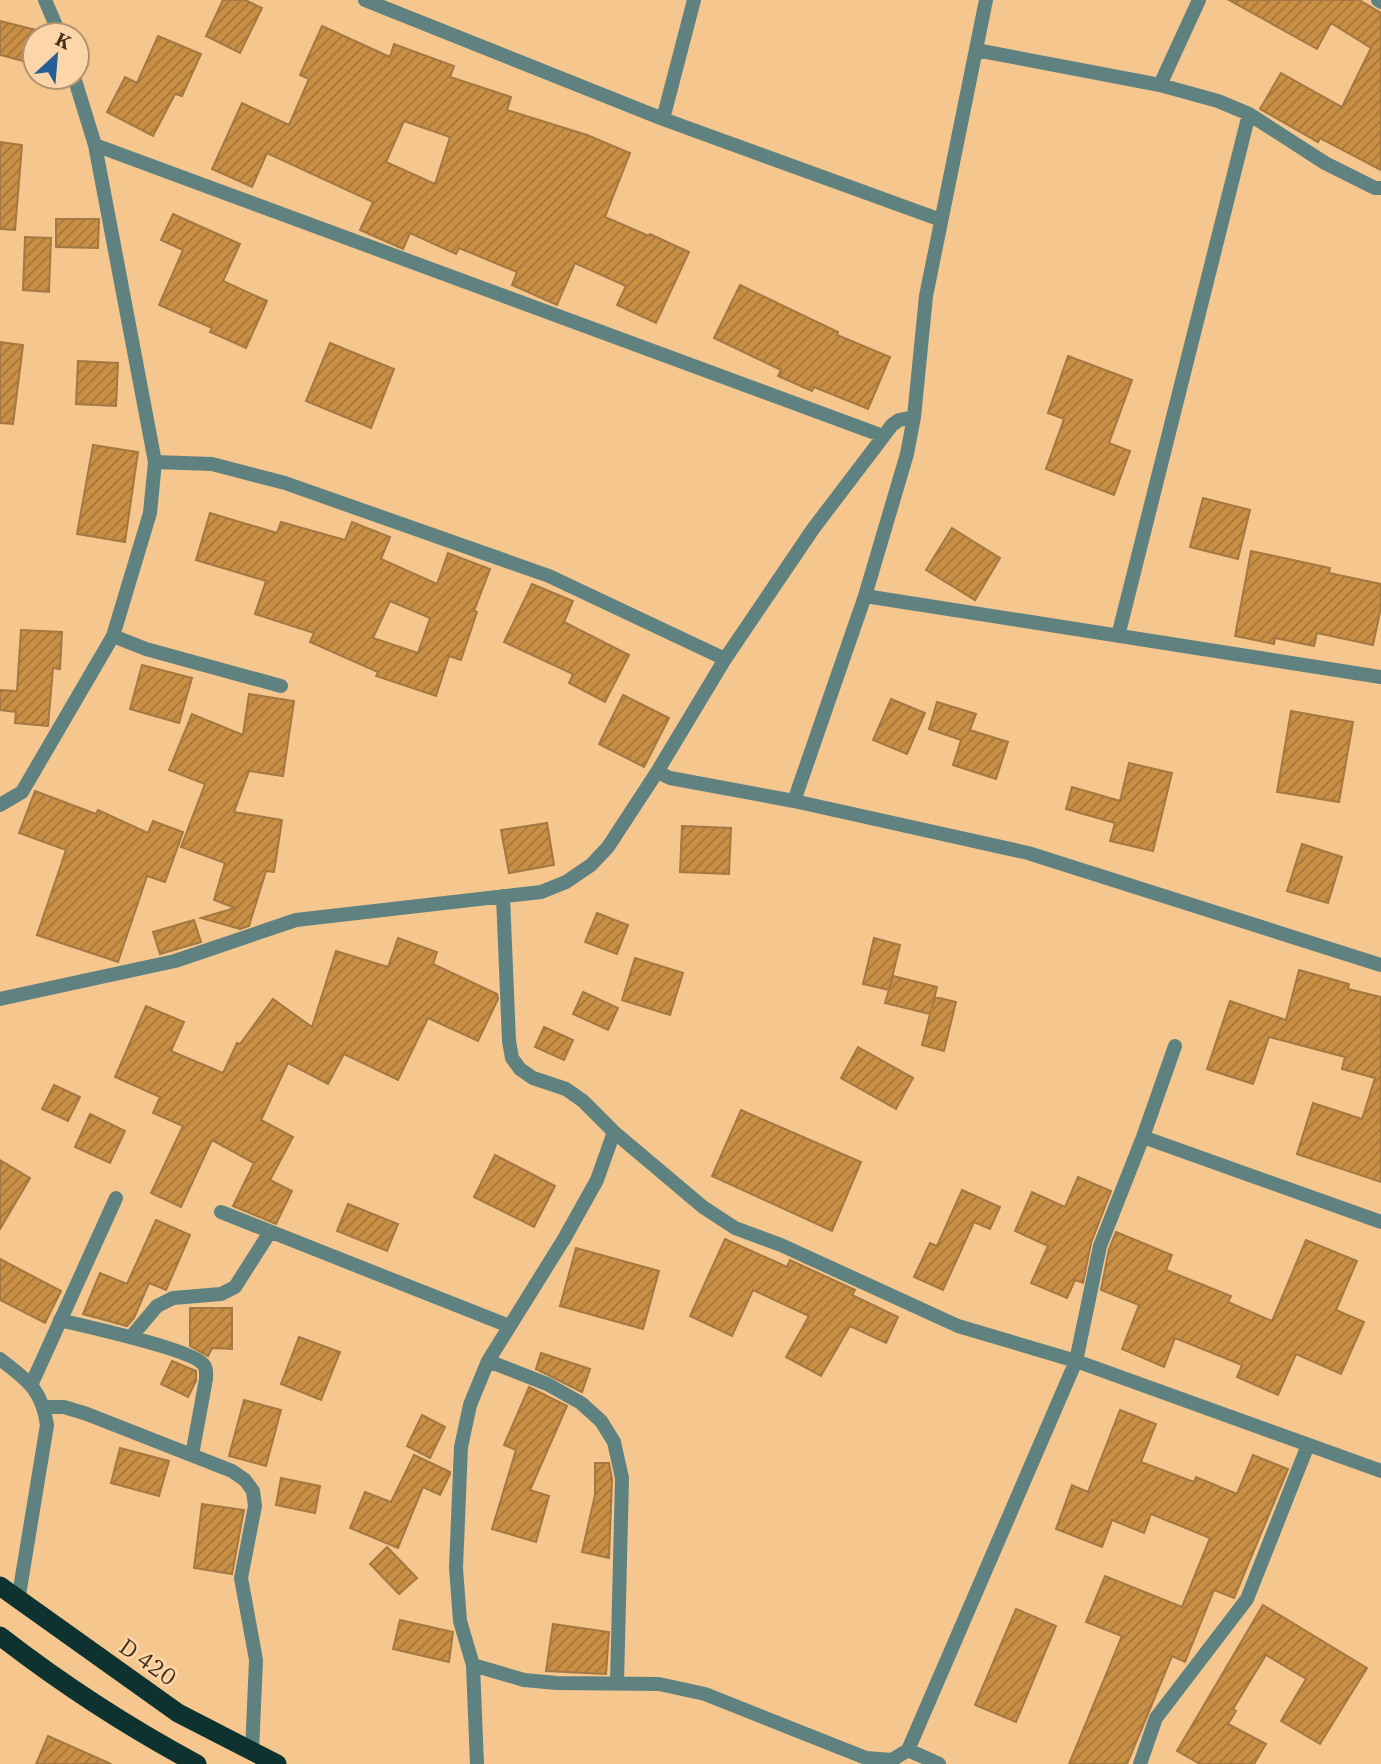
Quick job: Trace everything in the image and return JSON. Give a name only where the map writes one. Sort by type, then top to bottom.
[{"type":"highway","name":"D 420","points":[[0,1586],[178,1713],[277,1764]]},
{"type":"highway","points":[[0,1636],[146,1737],[197,1764]]},
{"type":"street","points":[[45,0],[54,21]]},
{"type":"street","points":[[365,0],[663,120],[941,220]]},
{"type":"street","points":[[663,120],[694,0]]},
{"type":"street","points":[[794,801],[865,596],[907,454],[914,417],[926,296],[986,0]]},
{"type":"street","points":[[1160,85],[1199,0]]},
{"type":"street","points":[[976,50],[1160,85],[1218,101],[1249,114],[1325,163],[1375,188],[1381,188]]},
{"type":"street","points":[[0,805],[22,792],[113,636],[150,513],[155,462],[95,145],[78,91]]},
{"type":"street","points":[[1118,636],[1249,114]]},
{"type":"street","points":[[95,145],[883,436]]},
{"type":"street","points":[[0,999],[175,961],[296,920],[541,892],[566,882],[591,865],[608,847],[725,659],[813,530],[883,436],[892,425],[914,417]]},
{"type":"street","points":[[155,462],[212,464],[285,483],[549,576],[725,659]]},
{"type":"street","points":[[865,596],[1118,636],[1380,673]]},
{"type":"street","points":[[113,636],[146,649],[281,686]]},
{"type":"street","points":[[657,772],[685,781],[794,801],[1028,853],[1295,940],[1381,965]]},
{"type":"street","points":[[503,896],[512,1058],[520,1069],[533,1078],[566,1089],[583,1101],[614,1132],[703,1208],[735,1228],[780,1245],[958,1326],[1076,1361],[1381,1471]]},
{"type":"street","points":[[473,1665],[524,1680],[659,1684],[705,1695],[866,1758],[892,1760],[908,1750],[1076,1361],[1100,1246],[1175,1046]]},
{"type":"street","points":[[477,1764],[473,1665],[460,1621],[456,1568],[461,1460],[470,1405],[488,1361],[564,1239],[597,1180],[614,1132]]},
{"type":"street","points":[[1143,1137],[1381,1222]]},
{"type":"street","points":[[32,1383],[116,1198]]},
{"type":"street","points":[[221,1212],[509,1326]]},
{"type":"street","points":[[131,1337],[157,1306],[173,1298],[221,1294],[235,1287],[270,1232]]},
{"type":"street","points":[[60,1320],[131,1337],[202,1362],[206,1370],[192,1455]]},
{"type":"street","points":[[0,1359],[32,1383],[45,1407],[47,1425],[18,1601]]},
{"type":"street","points":[[488,1361],[547,1384],[581,1403],[601,1421],[614,1442],[622,1478],[617,1683]]},
{"type":"street","points":[[45,1407],[64,1408],[87,1414],[232,1471],[245,1480],[253,1491],[255,1506],[241,1578],[256,1660],[252,1751]]},
{"type":"street","points":[[1140,1764],[1156,1718],[1247,1599],[1308,1446]]},
{"type":"street","points":[[908,1750],[940,1764]]},
{"type":"building","points":[[223,0],[245,0],[262,8],[240,53],[206,36]]},
{"type":"building","points":[[1229,0],[1359,0],[1381,13],[1381,170],[1320,138],[1318,142],[1260,109],[1281,73],[1342,107],[1371,48],[1331,23],[1317,49]]},
{"type":"building","points":[[0,21],[21,26],[21,60],[0,55]]},
{"type":"building","points":[[322,26],[390,57],[394,44],[454,66],[450,77],[511,97],[507,110],[587,135],[630,153],[605,217],[689,252],[656,323],[617,305],[626,286],[575,263],[557,305],[512,285],[517,272],[459,248],[456,254],[410,233],[403,249],[360,230],[373,202],[267,153],[252,187],[212,169],[242,103],[289,125],[309,79],[300,75]],"holes":[[[404,121],[450,137],[435,184],[386,162]]]},
{"type":"building","points":[[158,36],[201,54],[182,96],[175,94],[153,136],[107,112],[125,77],[137,83]]},
{"type":"building","points":[[0,142],[22,145],[15,230],[0,229]]},
{"type":"building","points":[[173,214],[240,244],[223,281],[267,301],[246,348],[210,332],[212,328],[159,305],[183,250],[161,240]]},
{"type":"building","points":[[56,219],[99,219],[98,248],[56,247]]},
{"type":"building","points":[[25,237],[51,238],[49,292],[23,290]]},
{"type":"building","points":[[740,285],[838,332],[837,335],[890,357],[868,409],[814,387],[812,391],[778,376],[781,370],[714,338]]},
{"type":"building","points":[[0,342],[23,345],[13,424],[0,423]]},
{"type":"building","points":[[330,343],[394,369],[371,428],[306,401]]},
{"type":"building","points":[[1068,356],[1132,380],[1109,443],[1130,451],[1114,495],[1046,469],[1064,419],[1048,413]]},
{"type":"building","points":[[78,361],[118,363],[116,406],[76,404]]},
{"type":"building","points":[[93,445],[138,452],[125,542],[77,534]]},
{"type":"building","points":[[1203,498],[1250,510],[1238,559],[1190,547]]},
{"type":"building","points":[[210,513],[277,533],[281,522],[345,540],[352,522],[390,537],[381,559],[437,584],[448,553],[490,569],[474,611],[477,612],[461,660],[449,656],[436,696],[376,676],[378,672],[310,642],[314,633],[255,614],[266,581],[196,560]],"holes":[[[390,601],[430,618],[418,653],[373,638]]]},
{"type":"building","points":[[952,528],[1000,558],[975,600],[926,570]]},
{"type":"building","points":[[1251,551],[1330,568],[1329,573],[1381,584],[1381,607],[1373,645],[1317,633],[1314,646],[1275,638],[1274,644],[1235,636]]},
{"type":"building","points":[[532,584],[573,601],[564,622],[629,655],[605,702],[569,683],[573,674],[504,642]]},
{"type":"building","points":[[21,630],[62,632],[60,669],[53,668],[48,726],[15,723],[16,712],[0,710],[0,690],[17,691]]},
{"type":"building","points":[[142,665],[192,678],[179,723],[130,709]]},
{"type":"building","points":[[249,694],[294,701],[283,776],[249,771],[234,812],[282,820],[274,872],[266,871],[249,926],[240,929],[201,918],[235,908],[214,900],[225,863],[181,847],[205,784],[169,770],[192,714],[243,735]]},
{"type":"building","points":[[623,695],[669,718],[644,767],[599,744]]},
{"type":"building","points":[[891,699],[925,713],[907,754],[873,740]]},
{"type":"building","points":[[937,702],[976,714],[970,730],[1008,742],[996,779],[953,765],[961,740],[929,729]]},
{"type":"building","points":[[1291,711],[1353,722],[1339,802],[1277,792]]},
{"type":"building","points":[[1129,763],[1172,773],[1153,851],[1110,841],[1115,823],[1066,809],[1072,787],[1120,801]]},
{"type":"building","points":[[35,791],[96,814],[98,810],[148,833],[153,821],[183,832],[165,882],[147,876],[118,962],[37,935],[66,850],[19,833]]},
{"type":"building","points":[[547,823],[554,865],[509,873],[501,830]]},
{"type":"building","points":[[682,826],[731,828],[729,874],[680,872]]},
{"type":"building","points":[[1302,844],[1342,857],[1328,903],[1287,891]]},
{"type":"building","points":[[597,913],[628,925],[617,954],[585,942]]},
{"type":"building","points":[[194,920],[201,942],[160,954],[153,932]]},
{"type":"building","points":[[398,938],[437,952],[433,964],[497,994],[498,999],[478,1041],[428,1018],[398,1080],[344,1054],[328,1084],[288,1063],[261,1120],[293,1137],[270,1180],[292,1191],[276,1224],[233,1206],[254,1163],[212,1140],[181,1207],[151,1193],[183,1126],[153,1113],[160,1097],[115,1077],[146,1006],[184,1022],[171,1051],[223,1073],[237,1043],[240,1044],[273,999],[312,1027],[336,951],[388,967]]},
{"type":"building","points":[[874,938],[900,945],[889,990],[863,984]]},
{"type":"building","points":[[635,958],[683,973],[670,1015],[622,1000]]},
{"type":"building","points":[[1299,970],[1349,984],[1348,989],[1381,997],[1381,1182],[1297,1154],[1313,1103],[1362,1119],[1375,1078],[1342,1069],[1345,1057],[1269,1037],[1253,1084],[1207,1069],[1230,1001],[1286,1020]]},
{"type":"building","points":[[893,976],[937,987],[932,1008],[935,997],[956,1002],[944,1051],[922,1045],[930,1014],[885,1003]]},
{"type":"building","points":[[583,992],[618,1008],[608,1030],[573,1014]]},
{"type":"building","points":[[544,1027],[573,1040],[564,1060],[535,1047]]},
{"type":"building","points":[[858,1047],[913,1078],[896,1109],[841,1078]]},
{"type":"building","points":[[54,1085],[80,1097],[68,1121],[42,1109]]},
{"type":"building","points":[[741,1110],[861,1162],[832,1231],[712,1176]]},
{"type":"building","points":[[90,1114],[125,1131],[110,1163],[75,1147]]},
{"type":"building","points":[[495,1155],[555,1186],[534,1227],[474,1197]]},
{"type":"building","points":[[0,1160],[30,1178],[0,1229]]},
{"type":"building","points":[[1078,1177],[1111,1191],[1091,1243],[1083,1283],[1075,1280],[1067,1298],[1031,1283],[1048,1246],[1015,1231],[1032,1192],[1065,1207]]},
{"type":"building","points":[[962,1190],[1000,1207],[990,1229],[974,1222],[943,1290],[914,1277],[930,1243],[937,1246]]},
{"type":"building","points":[[348,1204],[398,1224],[387,1251],[337,1231]]},
{"type":"building","points":[[156,1220],[190,1235],[166,1290],[149,1283],[134,1318],[127,1326],[83,1314],[100,1273],[127,1284]]},
{"type":"building","points":[[1116,1232],[1172,1255],[1166,1270],[1231,1296],[1228,1302],[1272,1321],[1306,1240],[1357,1261],[1336,1310],[1364,1322],[1341,1374],[1296,1354],[1278,1395],[1237,1377],[1242,1365],[1175,1338],[1164,1367],[1122,1349],[1139,1305],[1101,1290],[1109,1249]]},
{"type":"building","points":[[725,1239],[787,1267],[790,1260],[855,1290],[852,1295],[898,1317],[886,1343],[850,1326],[821,1376],[786,1357],[809,1316],[753,1290],[732,1336],[690,1316]]},
{"type":"building","points":[[576,1248],[659,1271],[643,1329],[560,1306]]},
{"type":"building","points":[[0,1259],[61,1291],[45,1323],[0,1300]]},
{"type":"building","points":[[190,1308],[232,1308],[232,1349],[212,1348],[208,1356],[190,1346]]},
{"type":"building","points":[[299,1337],[340,1352],[321,1400],[281,1384]]},
{"type":"building","points":[[541,1353],[590,1369],[582,1392],[536,1369]]},
{"type":"building","points":[[172,1361],[196,1371],[196,1381],[188,1397],[161,1384]]},
{"type":"building","points":[[529,1387],[567,1406],[530,1490],[549,1496],[536,1542],[492,1529],[516,1450],[504,1445]]},
{"type":"building","points":[[244,1400],[281,1410],[266,1466],[229,1456]]},
{"type":"building","points":[[1120,1410],[1156,1424],[1141,1462],[1194,1482],[1196,1477],[1237,1494],[1253,1455],[1288,1469],[1234,1598],[1214,1590],[1185,1662],[1172,1656],[1127,1764],[1069,1764],[1122,1636],[1086,1622],[1105,1576],[1182,1607],[1210,1538],[1151,1514],[1144,1533],[1112,1520],[1102,1547],[1056,1529],[1072,1485],[1088,1492]]},
{"type":"building","points":[[422,1415],[445,1427],[430,1458],[407,1446]]},
{"type":"building","points":[[120,1448],[169,1461],[159,1496],[111,1483]]},
{"type":"building","points":[[414,1455],[450,1474],[440,1495],[423,1487],[398,1548],[350,1528],[365,1492],[391,1502]]},
{"type":"building","points":[[595,1463],[609,1463],[612,1479],[609,1558],[582,1552],[595,1495]]},
{"type":"building","points":[[281,1478],[320,1486],[315,1513],[276,1505]]},
{"type":"building","points":[[202,1504],[244,1510],[232,1574],[194,1568]]},
{"type":"building","points":[[387,1547],[417,1578],[399,1594],[370,1564]]},
{"type":"building","points":[[1263,1605],[1367,1668],[1320,1744],[1281,1721],[1306,1679],[1266,1655],[1233,1709],[1236,1711],[1228,1724],[1266,1744],[1254,1764],[1200,1764],[1177,1751]]},
{"type":"building","points":[[1016,1609],[1056,1626],[1016,1722],[975,1705]]},
{"type":"building","points":[[400,1620],[453,1632],[449,1662],[393,1649]]},
{"type":"building","points":[[553,1624],[609,1632],[606,1674],[546,1671]]},
{"type":"building","points":[[48,1736],[111,1764],[36,1764]]}]
